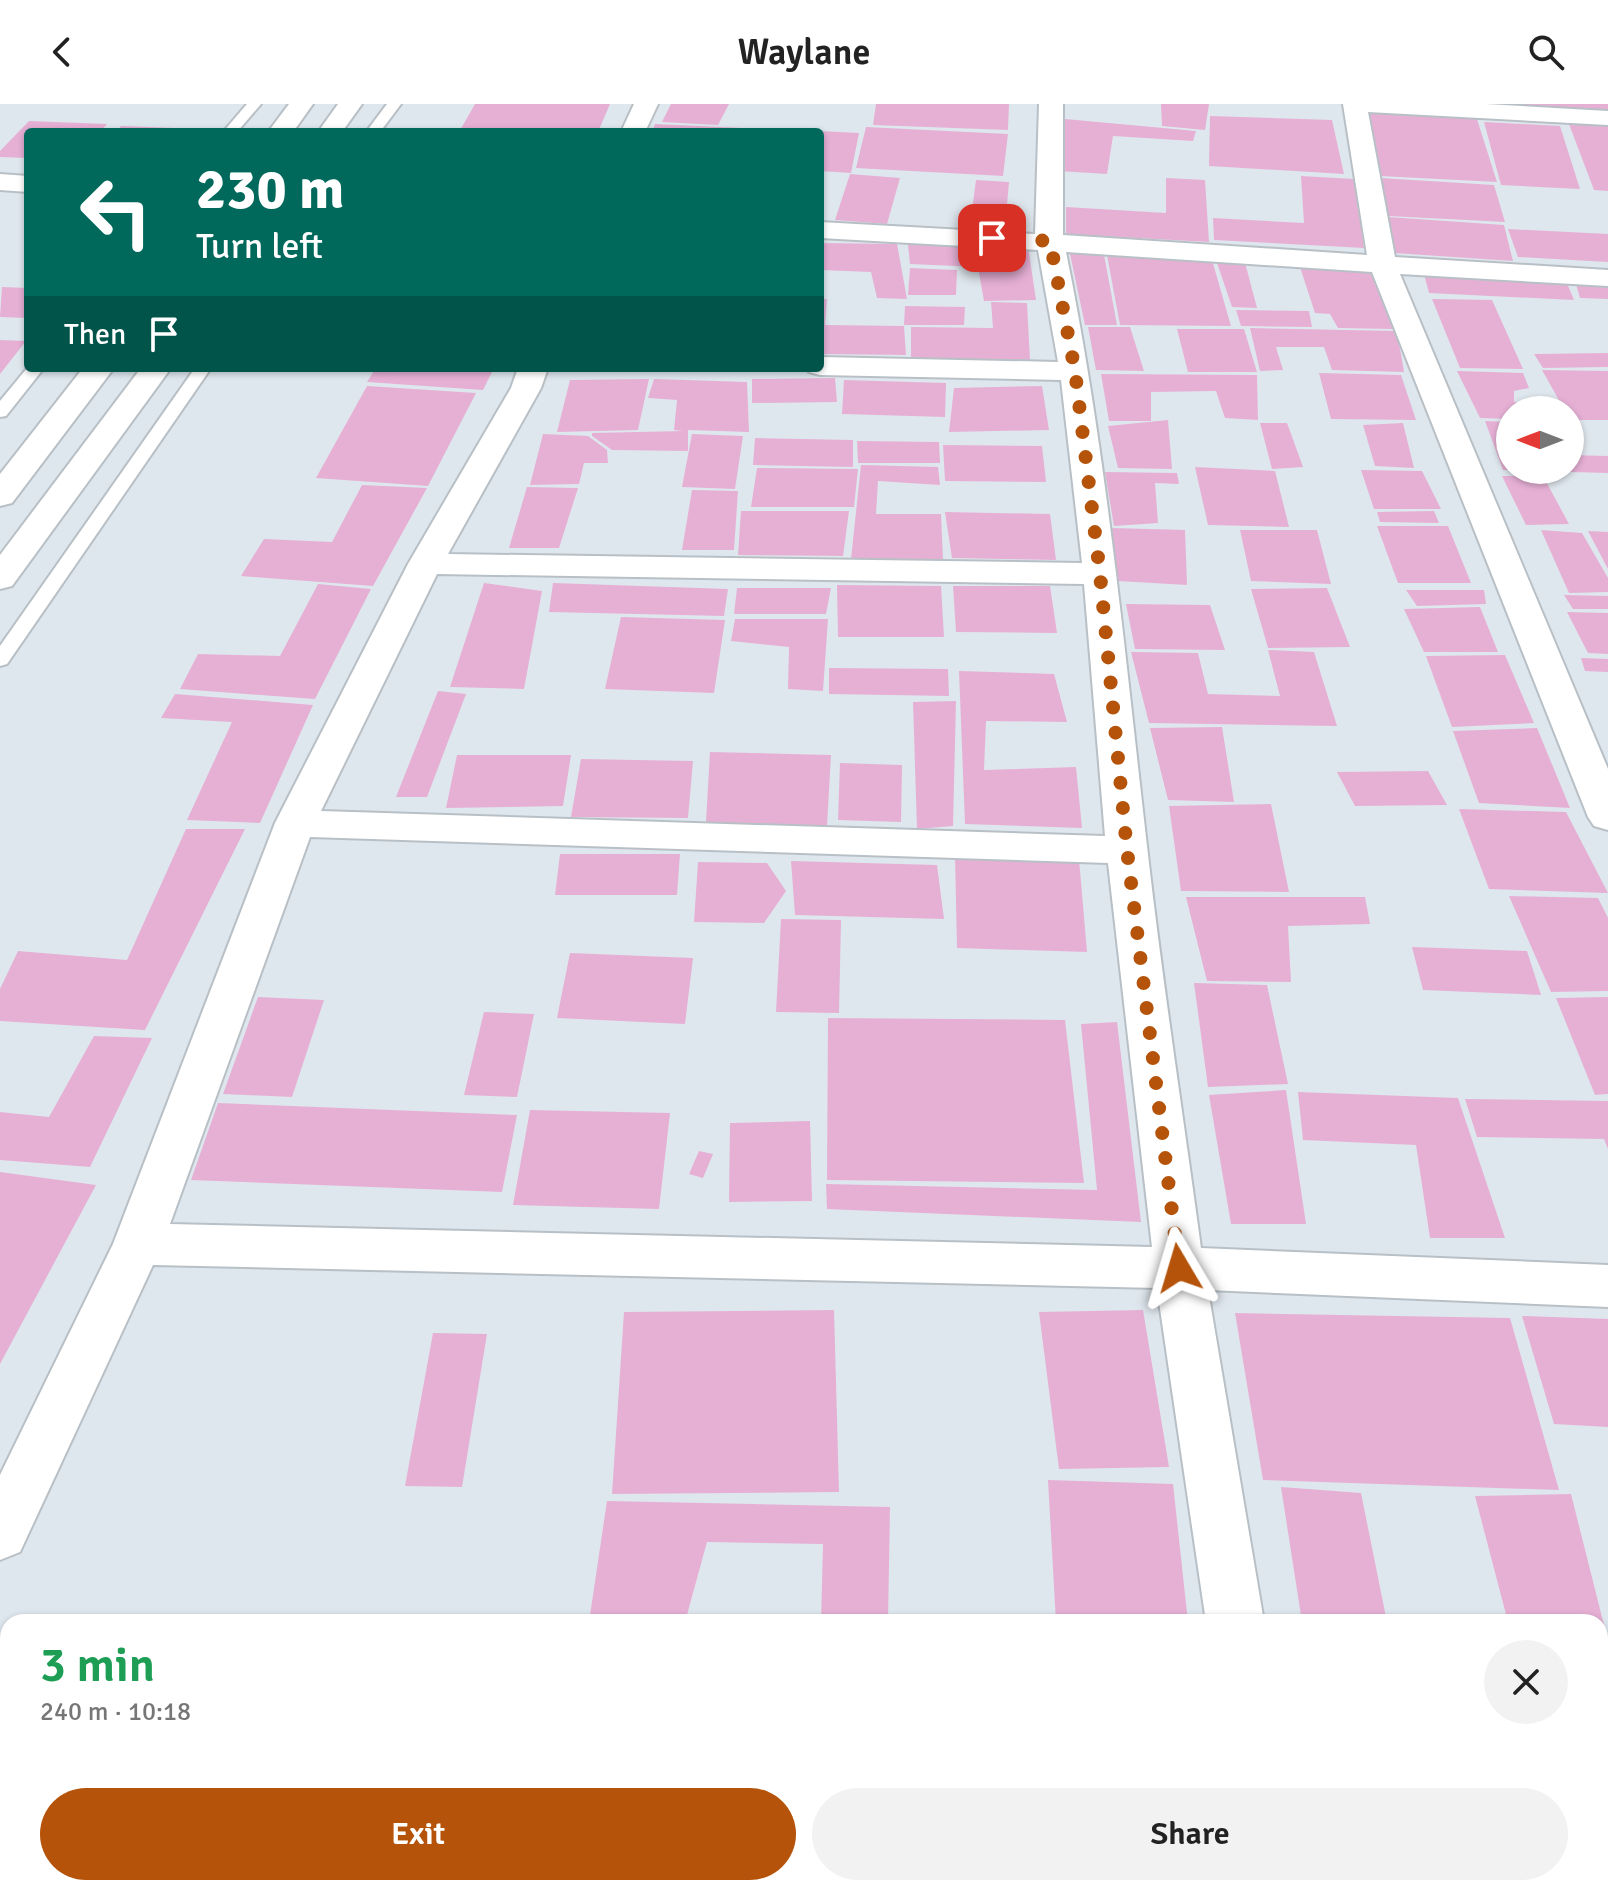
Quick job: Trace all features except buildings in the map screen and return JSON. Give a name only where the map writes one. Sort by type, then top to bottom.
[{"type":"street","points":[[283,128],[301,104]]},
{"type":"street","points":[[333,128],[350,104]]},
{"type":"street","points":[[635,128],[646,104]]},
{"type":"street","points":[[1051,104],[1047,224],[1075,371],[1100,574],[1127,850],[1179,1268],[1234,1614]]},
{"type":"street","points":[[1608,118],[1355,104],[1383,266],[1608,817]]},
{"type":"street","points":[[0,182],[24,184]]},
{"type":"street","points":[[824,230],[1050,241],[1383,266],[1608,278]]},
{"type":"street","points":[[824,366],[1075,371]]},
{"type":"street","points":[[0,496],[96,372]]},
{"type":"street","points":[[0,579],[153,372]]},
{"type":"street","points":[[0,1534],[138,1244],[295,823],[425,564],[526,388],[532,372]]},
{"type":"street","points":[[425,564],[1100,574]]},
{"type":"street","points":[[295,823],[1127,850]]},
{"type":"street","points":[[138,1244],[1179,1268],[1608,1286]]},
{"type":"lane","points":[[233,128],[254,104]]},
{"type":"lane","points":[[376,128],[394,104]]},
{"type":"lane","points":[[0,412],[33,372]]},
{"type":"lane","points":[[0,660],[200,372]]},
{"type":"route","points":[[992,238],[1050,241],[1075,371],[1100,574],[1127,850],[1179,1268]]}]
